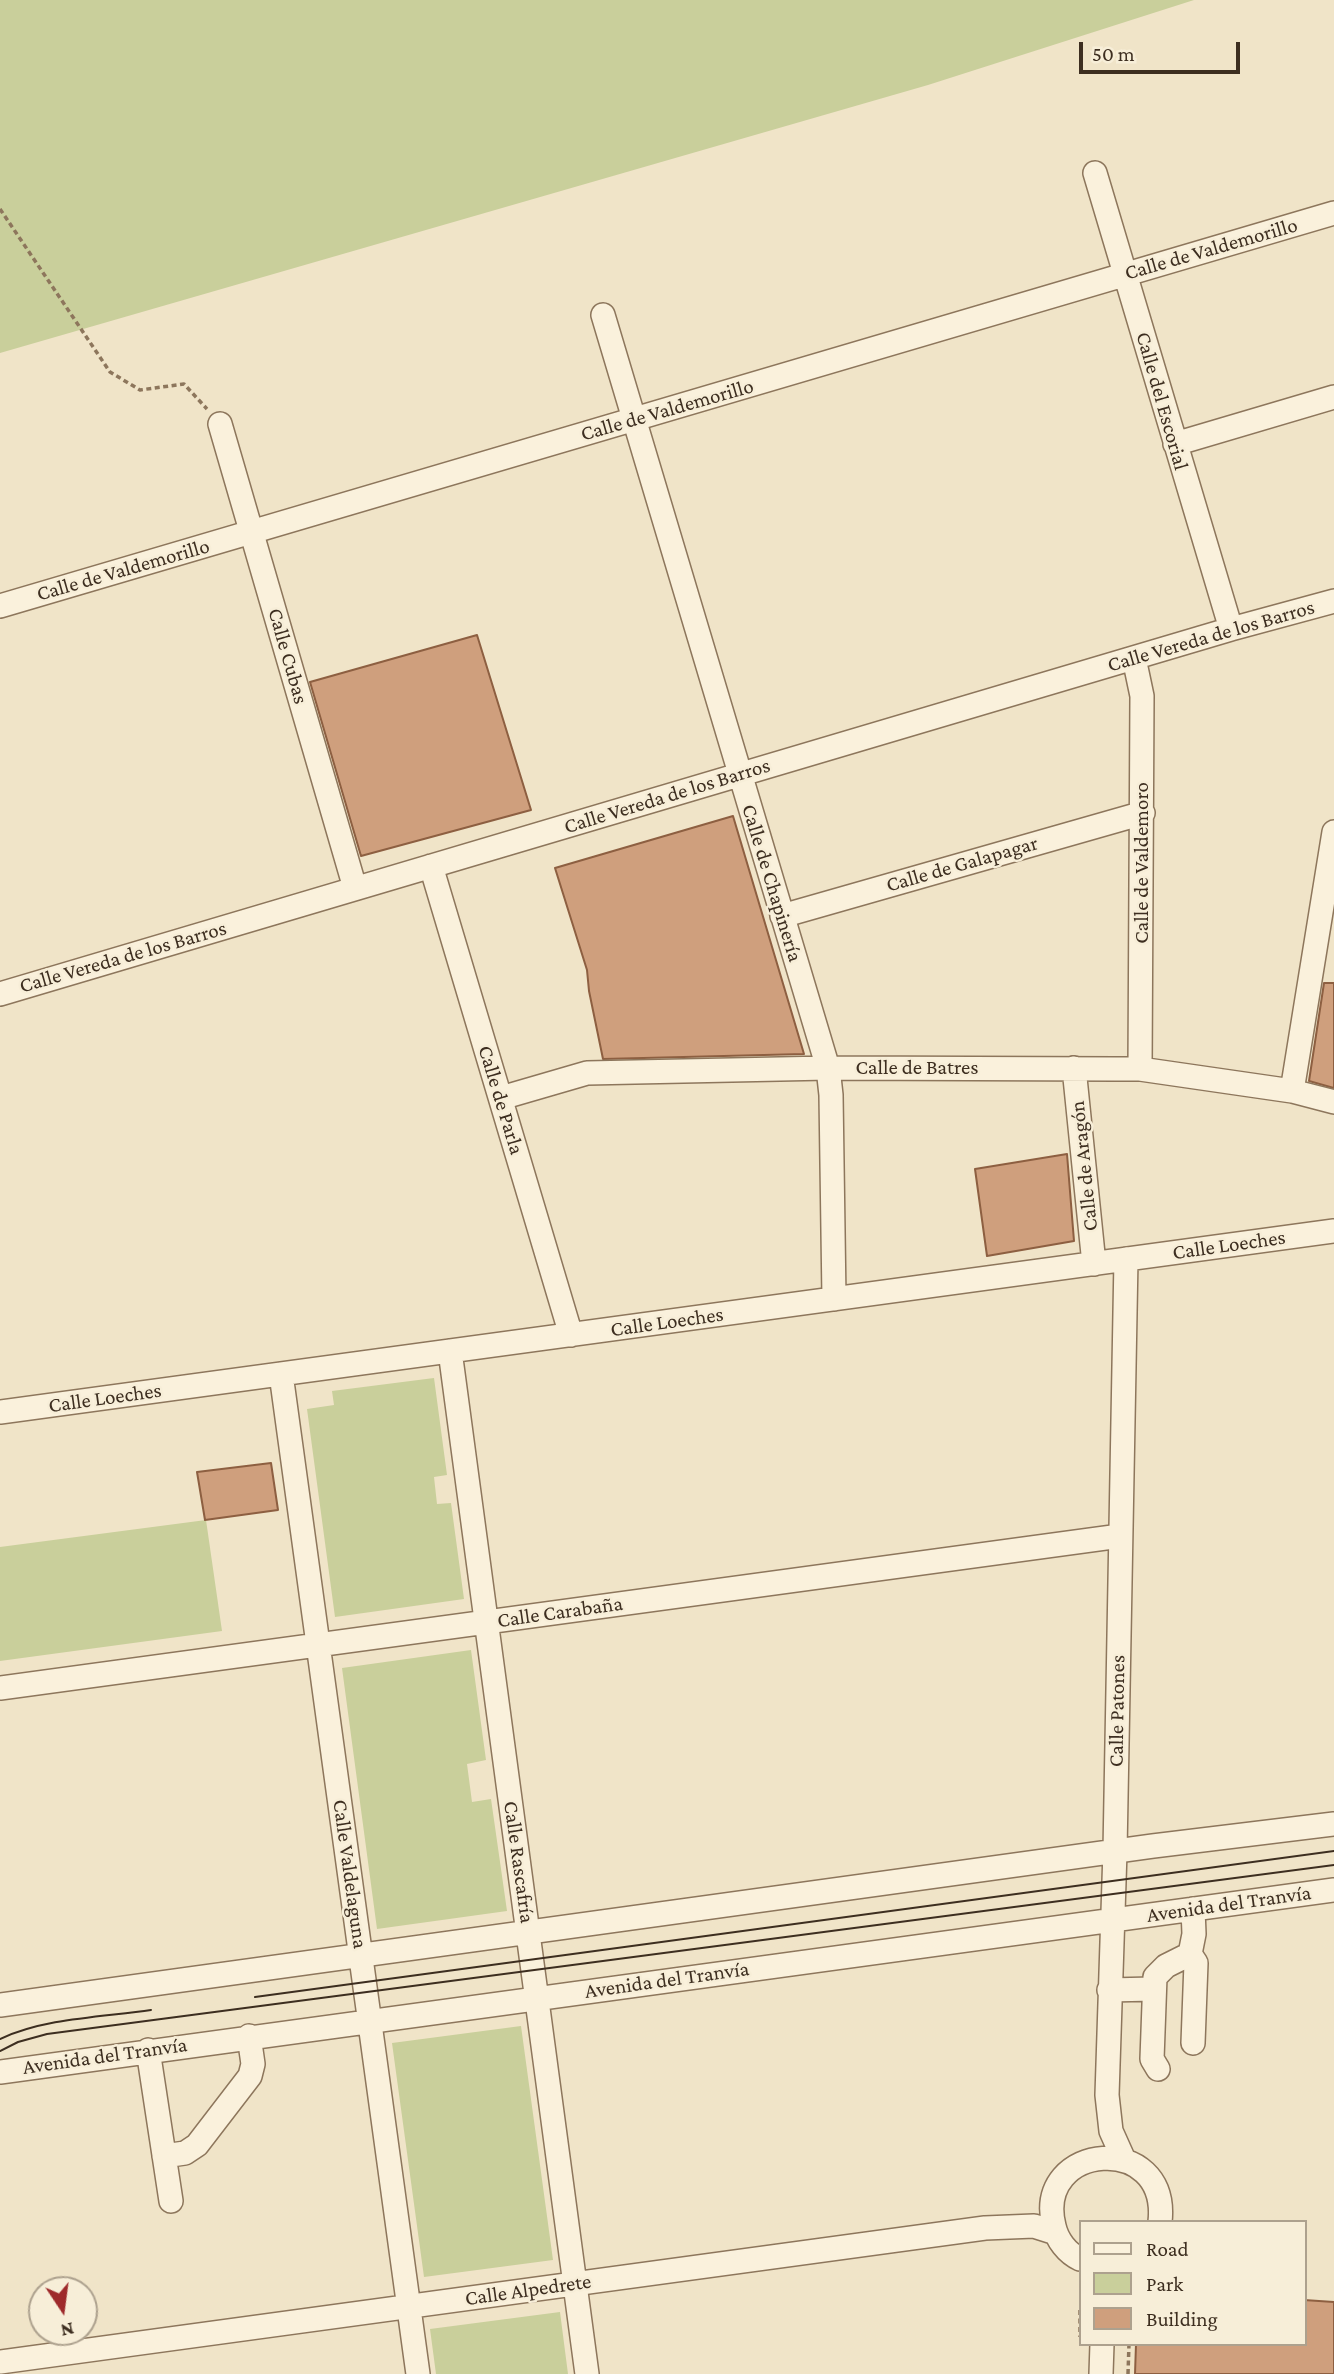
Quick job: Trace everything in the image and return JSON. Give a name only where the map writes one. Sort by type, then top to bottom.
[{"type":"street","name":"Calle del Escorial","points":[[1095,173],[1231,629]]},
{"type":"street","name":"Calle de Valdemorillo","points":[[0,606],[1334,213]]},
{"type":"street","name":"Calle de Chapinería","points":[[603,315],[828,1068],[831,1095],[834,1299]]},
{"type":"street","points":[[1175,444],[1334,397]]},
{"type":"street","name":"Calle Cubas","points":[[220,425],[355,888]]},
{"type":"street","name":"Calle Vereda de los Barros","points":[[0,994],[1231,629],[1334,601]]},
{"type":"street","name":"Calle de Valdemoro","points":[[1134,658],[1142,696],[1140,1069]]},
{"type":"street","name":"Calle de Galapagar","points":[[782,916],[1143,813]]},
{"type":"street","points":[[1292,1091],[1334,832]]},
{"type":"street","name":"Calle de Parla","points":[[431,866],[571,1335]]},
{"type":"street","name":"Calle de Batres","points":[[501,1098],[587,1073],[828,1068],[1074,1068],[1140,1069],[1292,1091],[1334,1102]]},
{"type":"street","name":"Calle de Aragón","points":[[1074,1068],[1094,1264]]},
{"type":"street","name":"Calle Loeches","points":[[0,1412],[1334,1231]]},
{"type":"street","name":"Calle Patones","points":[[1124,2160],[1111,2131],[1107,2095],[1115,1851],[1126,1259]]},
{"type":"street","name":"Calle Rascafría","points":[[450,1351],[587,2374]]},
{"type":"street","name":"Calle Valdelaguna","points":[[281,1374],[418,2374]]},
{"type":"street","name":"Calle Carabaña","points":[[0,1688],[1120,1536]]},
{"type":"street","points":[[0,2006],[1115,1851],[1334,1824]]},
{"type":"street","name":"Avenida del Tranvía","points":[[0,2072],[1334,1890]]},
{"type":"street","points":[[1193,1909],[1194,1934],[1190,1954],[1196,1963],[1194,2043]]},
{"type":"street","points":[[1158,2069],[1152,2059],[1155,1977],[1166,1966],[1190,1954]]},
{"type":"street","points":[[1110,1990],[1153,1989]]},
{"type":"street","points":[[164,2156],[185,2153],[197,2145],[250,2076],[253,2064],[249,2036]]},
{"type":"street","points":[[148,2050],[171,2201]]},
{"type":"street","points":[[1078,2261],[1063,2246],[1056,2233],[1051,2216],[1053,2197],[1060,2181],[1073,2168],[1089,2159],[1107,2157],[1124,2160],[1141,2169],[1153,2183],[1160,2201],[1160,2220]]},
{"type":"street","name":"Calle Alpedrete","points":[[0,2362],[985,2228],[1034,2226],[1056,2233]]},
{"type":"street","points":[[1101,2374],[1102,2346]]},
{"type":"path","points":[[0,209],[110,372],[141,390],[184,384],[220,425]]},
{"type":"path","points":[[1128,2374],[1129,2346]]},
{"type":"green space","points":[[0,0],[1194,0],[928,85],[0,353]]},
{"type":"green space","points":[[434,1378],[447,1475],[434,1477],[437,1504],[451,1503],[464,1599],[335,1617],[307,1409],[334,1405],[332,1391]]},
{"type":"green space","points":[[206,1520],[222,1631],[0,1661],[0,1547]]},
{"type":"green space","points":[[471,1650],[486,1760],[467,1764],[472,1802],[491,1799],[507,1911],[377,1929],[342,1668]]},
{"type":"green space","points":[[521,2026],[553,2260],[424,2277],[392,2043]]},
{"type":"green space","points":[[560,2312],[568,2374],[436,2374],[430,2329]]},
{"type":"building","points":[[477,635],[531,810],[361,856],[310,682]]},
{"type":"building","points":[[733,816],[804,1054],[603,1059],[587,970],[555,868]]},
{"type":"building","points":[[1324,983],[1334,983],[1334,1088],[1309,1081]]},
{"type":"building","points":[[1067,1154],[1074,1241],[987,1256],[975,1169]]},
{"type":"building","points":[[271,1463],[278,1510],[205,1520],[197,1472]]},
{"type":"building","points":[[1306,2300],[1334,2302],[1334,2374],[1135,2374],[1136,2346],[1306,2346]]},
{"type":"tram line","points":[[255,1997],[1334,1851]]},
{"type":"tram line","points":[[0,2051],[18,2042],[47,2034],[1334,1865]]},
{"type":"tram line","points":[[0,2039],[55,2022],[151,2010]]}]
